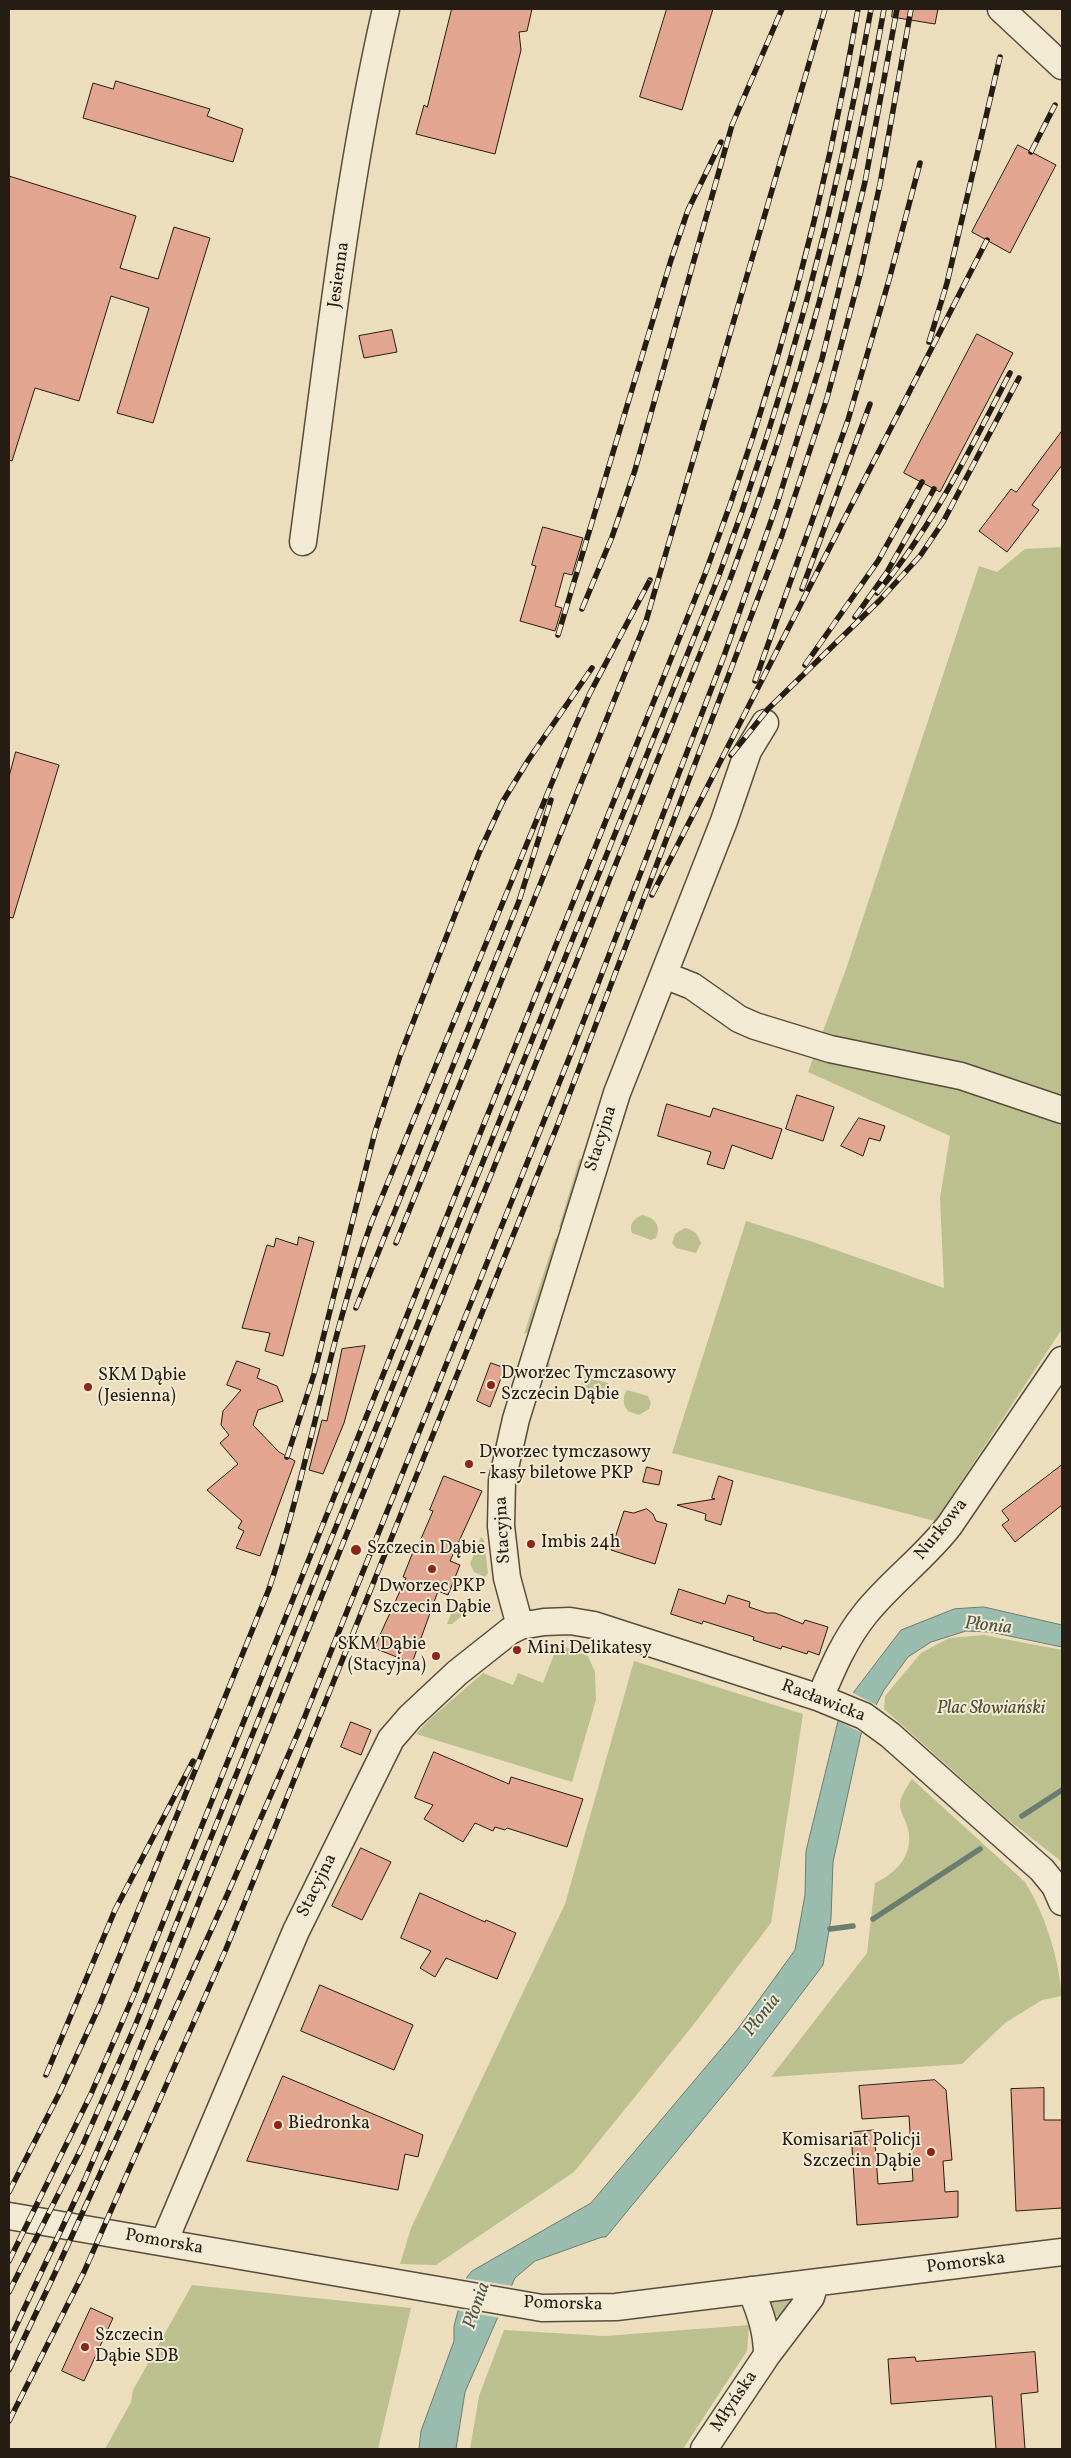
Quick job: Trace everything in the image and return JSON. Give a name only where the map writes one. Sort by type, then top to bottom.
[{"type":"street","name":"Jesienna","points":[[303,542],[351,202],[372,68],[386,9]]},
{"type":"street","points":[[1001,9],[1062,66]]},
{"type":"street","name":"Stacyjna","points":[[164,2242],[296,1931],[392,1739],[410,1717],[457,1673],[520,1626],[507,1578],[501,1526],[502,1482],[509,1444],[614,1103],[724,821],[748,751],[765,723]]},
{"type":"street","points":[[664,975],[692,986],[739,1019],[755,1026],[830,1049],[961,1076],[1062,1110]]},
{"type":"street","name":"Nurkowa","points":[[829,1701],[838,1655],[855,1628],[873,1604],[932,1547],[949,1526],[1062,1360]]},
{"type":"street","name":"Racławicka","points":[[520,1626],[557,1621],[584,1623],[829,1701],[875,1722],[1042,1870],[1055,1886],[1062,1902]]},
{"type":"street","name":"Pomorska","points":[[9,2216],[514,2304],[568,2309],[616,2307],[1062,2252]]},
{"type":"street","name":"Młyńska","points":[[704,2449],[767,2355],[811,2297],[815,2283]]},
{"type":"street","name":"Młyńska","points":[[751,2290],[760,2312],[767,2338],[767,2355]]},
{"type":"green space","points":[[1062,547],[1062,1329],[935,1521],[672,1453],[746,1221],[816,1243],[944,1288],[940,1198],[950,1136],[808,1072],[846,969],[979,566],[997,572],[1025,549]]},
{"type":"green space","points":[[589,1152],[566,1229],[559,1227],[579,1160]]},
{"type":"green space","points":[[642,1215],[656,1223],[658,1234],[656,1238],[651,1240],[632,1233],[631,1227],[633,1222]]},
{"type":"green space","points":[[685,1228],[693,1231],[700,1240],[701,1243],[696,1253],[676,1248],[672,1243],[675,1234]]},
{"type":"green space","points":[[555,1238],[563,1240],[536,1328],[524,1334]]},
{"type":"green space","points":[[578,1245],[584,1246],[549,1361],[550,1366],[541,1379]]},
{"type":"green space","points":[[585,1377],[608,1383],[610,1388],[603,1398],[593,1400],[585,1397],[581,1384]]},
{"type":"green space","points":[[627,1390],[648,1396],[651,1403],[649,1409],[639,1415],[628,1411],[624,1401],[624,1395]]},
{"type":"green space","points":[[481,1537],[484,1540],[488,1573],[485,1577],[474,1572],[470,1564]]},
{"type":"green space","points":[[464,1602],[471,1606],[470,1609],[452,1624],[447,1624],[454,1606]]},
{"type":"green space","name":"Plac Słowiański","points":[[984,1635],[1062,1650],[1062,1862],[1006,1818],[884,1709],[885,1696],[921,1653],[949,1638]]},
{"type":"green space","points":[[558,1644],[588,1656],[595,1672],[596,1700],[572,1782],[416,1734],[430,1719],[483,1673],[513,1685],[518,1673],[543,1683]]},
{"type":"green space","points":[[634,1661],[803,1714],[771,1923],[694,2024],[574,2172],[436,2265],[400,2264],[411,2228],[565,1904]]},
{"type":"green space","points":[[912,1779],[1025,1882],[1045,1922],[1050,1937],[1062,1996],[1042,2000],[1005,2023],[962,2064],[771,2077],[867,1953],[875,1883],[897,1868],[902,1862],[908,1847],[908,1829],[900,1803]]},
{"type":"green space","points":[[192,2285],[411,2308],[378,2449],[105,2449],[131,2402],[133,2390]]},
{"type":"green space","points":[[798,2297],[780,2317],[773,2316],[765,2300]]},
{"type":"green space","points":[[749,2325],[747,2351],[683,2449],[470,2449],[479,2396],[504,2330],[605,2336]]},
{"type":"water","name":"Płonia","points":[[984,1607],[1062,1625],[1062,1647],[990,1632],[966,1631],[931,1642],[908,1657],[884,1690],[861,1734],[833,1862],[831,1919],[823,1965],[746,2067],[606,2237],[535,2261],[515,2278],[465,2392],[456,2449],[419,2449],[421,2431],[454,2341],[454,2326],[467,2277],[472,2271],[591,2203],[737,2030],[795,1950],[805,1895],[806,1851],[838,1721],[853,1693],[901,1630],[954,1609]]},
{"type":"pier","points":[[851,1692],[878,1706],[864,1734],[836,1720]]},
{"type":"pier","points":[[464,2278],[513,2286],[500,2318],[456,2310]]},
{"type":"building","points":[[452,9],[532,9],[527,31],[519,32],[521,50],[495,154],[416,134],[424,105],[427,107]]},
{"type":"building","points":[[667,9],[713,9],[682,110],[640,97]]},
{"type":"building","points":[[893,9],[938,9],[935,24],[892,17]]},
{"type":"building","points":[[116,81],[210,109],[207,116],[243,129],[233,162],[83,118],[93,83],[113,89]]},
{"type":"building","points":[[1018,145],[1056,165],[1010,253],[972,232]]},
{"type":"building","points":[[9,176],[136,216],[120,268],[158,279],[174,227],[210,238],[153,423],[117,413],[149,308],[111,296],[79,401],[35,388],[12,461],[9,460]]},
{"type":"building","points":[[392,330],[397,352],[364,358],[359,336]]},
{"type":"building","points":[[977,334],[1013,353],[940,492],[904,473]]},
{"type":"building","points":[[1062,431],[1062,465],[1032,505],[1039,510],[1007,552],[979,531],[1011,489],[1016,492]]},
{"type":"building","points":[[543,527],[583,538],[572,575],[564,573],[555,606],[562,608],[555,631],[520,621],[536,566],[532,565]]},
{"type":"building","points":[[16,752],[59,765],[13,918],[9,917],[9,777]]},
{"type":"building","points":[[797,1095],[834,1107],[823,1141],[786,1129]]},
{"type":"building","points":[[667,1104],[710,1117],[713,1108],[782,1129],[772,1159],[732,1145],[724,1169],[707,1164],[711,1152],[658,1136]]},
{"type":"building","points":[[859,1118],[885,1126],[880,1141],[869,1138],[863,1156],[841,1146]]},
{"type":"building","points":[[299,1237],[314,1242],[283,1356],[265,1351],[270,1333],[242,1328],[267,1245],[274,1247],[276,1238],[297,1245]]},
{"type":"building","points":[[365,1346],[344,1423],[323,1474],[309,1470],[322,1420],[327,1421],[342,1349]]},
{"type":"building","points":[[237,1361],[260,1369],[257,1378],[277,1386],[283,1401],[258,1410],[253,1425],[279,1452],[295,1461],[260,1556],[236,1548],[244,1531],[238,1528],[242,1521],[207,1490],[238,1464],[220,1443],[229,1435],[221,1425],[223,1411],[241,1390],[227,1385]]},
{"type":"building","name":"Dworzec Tymczasowy Szczecin Dąbie","points":[[491,1363],[505,1368],[490,1407],[477,1401]]},
{"type":"building","points":[[1062,1465],[1062,1505],[1015,1542],[1002,1525],[1009,1520],[1002,1511]]},
{"type":"building","points":[[647,1467],[662,1471],[659,1485],[643,1482]]},
{"type":"building","name":"Dworzec PKP Szczecin Dąbie","points":[[444,1476],[482,1491],[450,1561],[460,1565],[448,1595],[438,1591],[412,1663],[374,1648],[406,1578],[403,1577],[433,1511],[430,1510]]},
{"type":"building","points":[[719,1476],[733,1481],[721,1525],[705,1520],[706,1514],[677,1505],[715,1499],[712,1498]]},
{"type":"building","points":[[647,1509],[653,1514],[656,1521],[667,1524],[655,1564],[611,1550],[624,1511],[633,1513]]},
{"type":"building","points":[[679,1589],[725,1604],[728,1595],[750,1602],[749,1607],[767,1613],[775,1613],[803,1624],[805,1620],[828,1627],[819,1655],[808,1651],[807,1654],[782,1646],[781,1649],[753,1640],[754,1637],[703,1621],[702,1624],[671,1614]]},
{"type":"building","points":[[351,1722],[371,1730],[361,1755],[341,1747]]},
{"type":"building","points":[[434,1752],[509,1784],[511,1777],[583,1799],[567,1847],[507,1828],[505,1830],[495,1827],[493,1831],[475,1823],[463,1842],[424,1819],[433,1805],[415,1798]]},
{"type":"building","points":[[361,1848],[391,1862],[362,1920],[332,1906]]},
{"type":"building","points":[[420,1893],[485,1922],[486,1920],[516,1933],[497,1979],[446,1958],[435,1977],[420,1968],[431,1951],[401,1938]]},
{"type":"building","points":[[320,1985],[413,2025],[394,2070],[301,2031]]},
{"type":"building","points":[[283,2076],[423,2135],[418,2157],[405,2154],[398,2190],[247,2161]]},
{"type":"building","name":"Komisariat Policji Szczecin Dąbie","points":[[935,2080],[946,2090],[952,2160],[943,2161],[945,2192],[958,2191],[958,2217],[857,2225],[851,2132],[874,2130],[878,2184],[913,2181],[909,2116],[862,2119],[859,2086]]},
{"type":"building","points":[[1044,2088],[1044,2120],[1062,2120],[1062,2208],[1016,2211],[1011,2089]]},
{"type":"building","name":"Szczecin Dąbie SDB","points":[[91,2308],[113,2318],[84,2381],[62,2371]]},
{"type":"building","points":[[1035,2352],[1038,2392],[1021,2394],[1025,2449],[996,2449],[992,2396],[891,2404],[888,2359],[915,2357],[916,2361]]},
{"type":"waterway","points":[[1022,1816],[1062,1790]]},
{"type":"waterway","points":[[873,1919],[980,1849]]},
{"type":"waterway","points":[[830,1929],[853,1926]]},
{"type":"railway","points":[[582,609],[612,537],[635,470],[732,125],[782,9]]},
{"type":"railway","points":[[396,1243],[646,621],[825,9]]},
{"type":"railway","points":[[9,2261],[91,2094],[135,1992],[705,574],[753,435],[795,295],[830,153],[858,9]]},
{"type":"railway","points":[[9,2292],[81,2149],[135,2026],[718,578],[766,438],[808,297],[842,154],[871,9]]},
{"type":"railway","points":[[9,2341],[85,2179],[127,2081],[729,582],[778,442],[820,299],[855,155],[884,9]]},
{"type":"railway","points":[[9,2370],[228,1893],[301,1726],[574,1046],[724,656],[778,501],[822,359],[865,182],[897,9]]},
{"type":"railway","points":[[9,2421],[84,2272],[226,1949],[558,1124],[782,535],[827,398],[860,275],[880,184],[911,9]]},
{"type":"railway","points":[[929,342],[947,283],[1000,57]]},
{"type":"railway","points":[[1031,152],[1055,105]]},
{"type":"railway","points":[[558,635],[671,260],[688,210],[721,142]]},
{"type":"railway","points":[[755,681],[848,420],[889,280],[920,163]]},
{"type":"railway","points":[[652,895],[987,240]]},
{"type":"railway","points":[[877,593],[897,568],[933,514],[965,459],[1010,373]]},
{"type":"railway","points":[[731,755],[768,709],[880,600],[920,556],[943,522],[1019,378]]},
{"type":"railway","points":[[802,589],[870,404]]},
{"type":"railway","points":[[805,665],[878,561],[922,482]]},
{"type":"railway","points":[[855,617],[887,572],[934,489]]},
{"type":"railway","points":[[9,2192],[60,2092],[98,2009],[269,1589],[296,1497],[343,1312],[372,1221],[574,729],[590,693],[650,580]]},
{"type":"railway","points":[[287,1457],[314,1374],[375,1132],[400,1056],[479,853],[503,801],[529,759],[592,668]]},
{"type":"railway","points":[[356,1308],[519,901],[551,800]]},
{"type":"railway","points":[[46,2075],[115,1910],[193,1761]]},
{"type":"place","name":"Dworzec Tymczasowy Szczecin Dąbie","points":[[491,1385]]},
{"type":"place","name":"SKM Dąbie (Jesienna)","points":[[88,1387]]},
{"type":"place","name":"Dworzec tymczasowy - kasy biletowe PKP","points":[[469,1464]]},
{"type":"place","name":"Imbis 24h","points":[[531,1544]]},
{"type":"place","name":"Szczecin Dąbie","points":[[356,1550]]},
{"type":"place","name":"Dworzec PKP Szczecin Dąbie","points":[[432,1569]]},
{"type":"place","name":"Mini Delikatesy","points":[[517,1650]]},
{"type":"place","name":"SKM Dąbie (Stacyjna)","points":[[436,1656]]},
{"type":"place","name":"Biedronka","points":[[278,2125]]},
{"type":"place","name":"Komisariat Policji Szczecin Dąbie","points":[[931,2152]]},
{"type":"place","name":"Szczecin Dąbie SDB","points":[[85,2347]]}]
